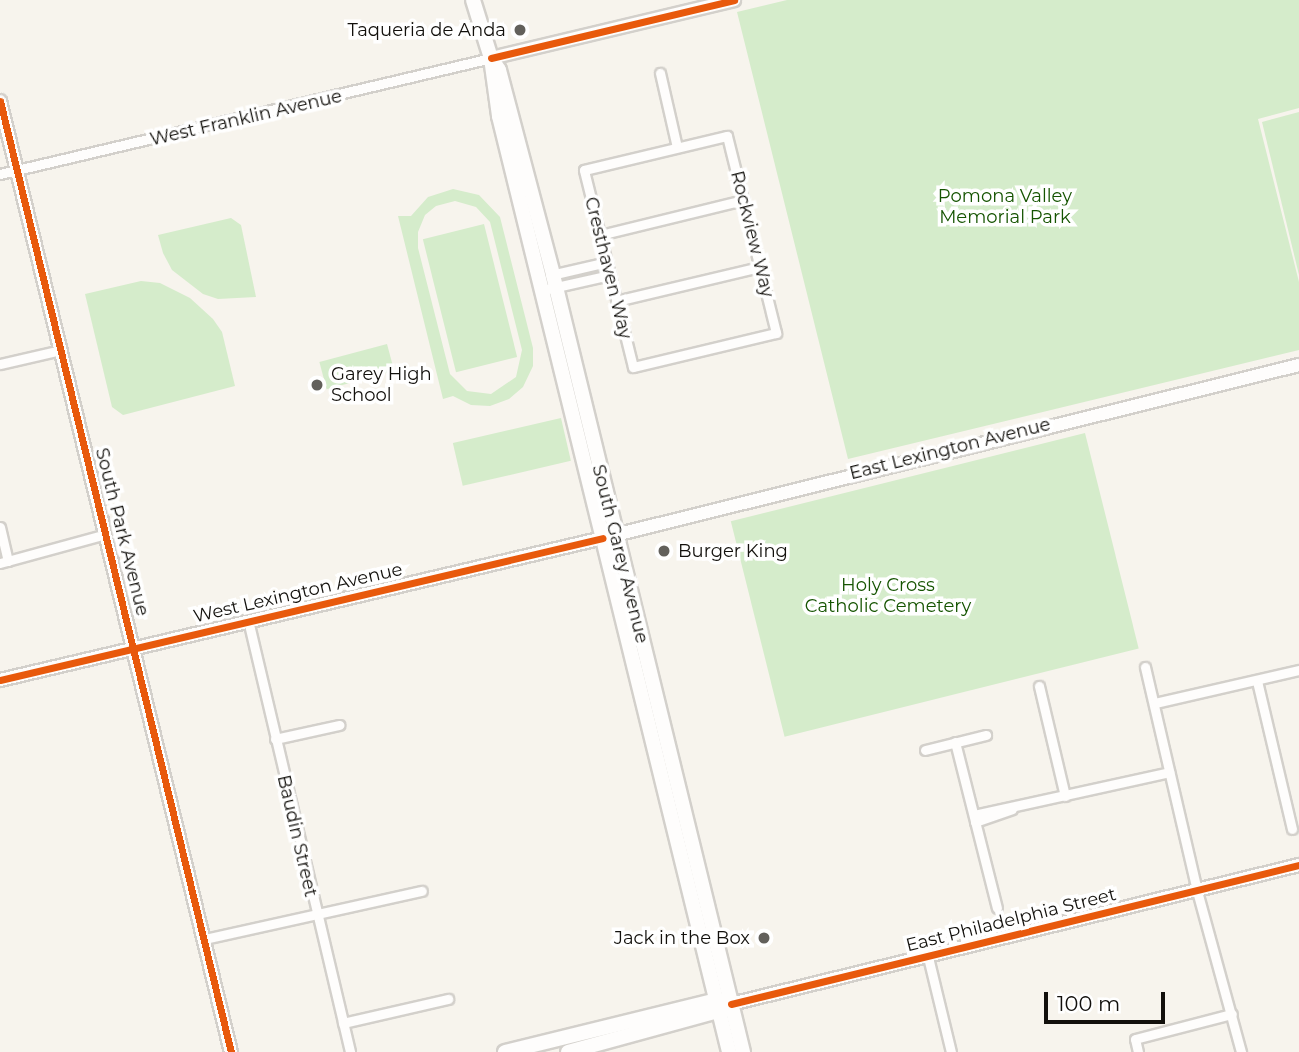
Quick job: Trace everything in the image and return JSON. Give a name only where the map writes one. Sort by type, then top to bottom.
[{"type":"main road","name":"South Garey Avenue","points":[[478,2],[491,58],[499,116],[548,282],[683,837],[722,1006],[729,1052]]},
{"type":"main road","name":"South Garey Avenue","points":[[722,1006],[743,1052]]},
{"type":"main road","points":[[505,1052],[596,1030],[722,1006]]},
{"type":"main road","points":[[568,1052],[604,1047],[722,1006]]},
{"type":"main road","points":[[562,1052],[589,1040],[596,1030]]},
{"type":"street","points":[[491,58],[734,0]]},
{"type":"street","name":"West Franklin Avenue","points":[[0,174],[491,58]]},
{"type":"street","points":[[660,73],[677,147]]},
{"type":"street","name":"South Park Avenue","points":[[0,102],[135,647],[231,1052]]},
{"type":"street","name":"Rockview Way","points":[[633,367],[776,332],[727,136],[677,147]]},
{"type":"street","name":"Cresthaven Way","points":[[633,367],[584,170],[677,147]]},
{"type":"street","points":[[600,235],[744,200]]},
{"type":"street","points":[[548,282],[607,262]]},
{"type":"street","points":[[616,301],[760,267]]},
{"type":"street","points":[[548,282],[610,275]]},
{"type":"street","points":[[0,364],[61,350]]},
{"type":"street","name":"East Lexington Avenue","points":[[609,536],[1299,365]]},
{"type":"street","points":[[0,527],[4,562],[106,534]]},
{"type":"street","name":"West Lexington Avenue","points":[[0,680],[609,536]]},
{"type":"street","name":"Baudin Street","points":[[248,620],[350,1052]]},
{"type":"street","points":[[1145,667],[1197,891],[1241,1052]]},
{"type":"street","points":[[1154,703],[1299,670]]},
{"type":"street","points":[[1257,681],[1292,829]]},
{"type":"street","points":[[1039,686],[1065,796]]},
{"type":"street","points":[[275,738],[338,724]]},
{"type":"street","points":[[925,750],[986,734]]},
{"type":"street","points":[[955,743],[997,908]]},
{"type":"street","points":[[975,819],[1169,772]]},
{"type":"street","name":"East Philadelphia Street","points":[[722,1006],[1299,865]]},
{"type":"street","points":[[205,939],[422,891]]},
{"type":"street","points":[[928,957],[951,1052]]},
{"type":"street","points":[[343,1023],[448,999]]},
{"type":"street","points":[[1138,1052],[1135,1039],[1232,1014]]},
{"type":"green space","name":"Pomona Valley Memorial Park","points":[[787,0],[1299,0],[1299,108],[1258,119],[1299,282],[1299,350],[848,459],[737,12]]},
{"type":"green space","points":[[1299,112],[1299,275],[1262,122]]},
{"type":"green space","points":[[453,189],[479,195],[500,217],[533,348],[533,366],[523,387],[509,399],[490,406],[471,405],[453,396],[443,399],[398,216],[411,216],[428,197]],"holes":[[[455,201],[476,207],[490,222],[522,350],[516,377],[491,394],[467,391],[450,374],[418,248],[418,232],[425,215],[436,206]]]},
{"type":"green space","points":[[231,218],[241,225],[256,297],[218,299],[203,294],[172,270],[163,253],[158,235]]},
{"type":"green space","points":[[484,224],[517,357],[456,372],[423,239]]},
{"type":"green space","points":[[141,281],[160,283],[190,298],[213,319],[222,332],[235,386],[123,415],[112,407],[85,294]]},
{"type":"green space","points":[[387,344],[394,371],[327,389],[319,362]]},
{"type":"green space","points":[[561,418],[571,461],[463,486],[453,443]]},
{"type":"green space","name":"Holy Cross Catholic Cemetery","points":[[1085,433],[1139,648],[785,737],[731,521]]},
{"type":"cycle path","points":[[491,58],[734,0]]},
{"type":"cycle path","points":[[0,101],[231,1052]]},
{"type":"cycle path","points":[[0,680],[603,538]]},
{"type":"cycle path","points":[[731,1004],[1299,865]]},
{"type":"place","name":"Taqueria de Anda","points":[[520,30]]},
{"type":"place","name":"Garey High School","points":[[317,385]]},
{"type":"place","name":"Burger King","points":[[664,551]]},
{"type":"place","name":"Jack in the Box","points":[[764,938]]}]
